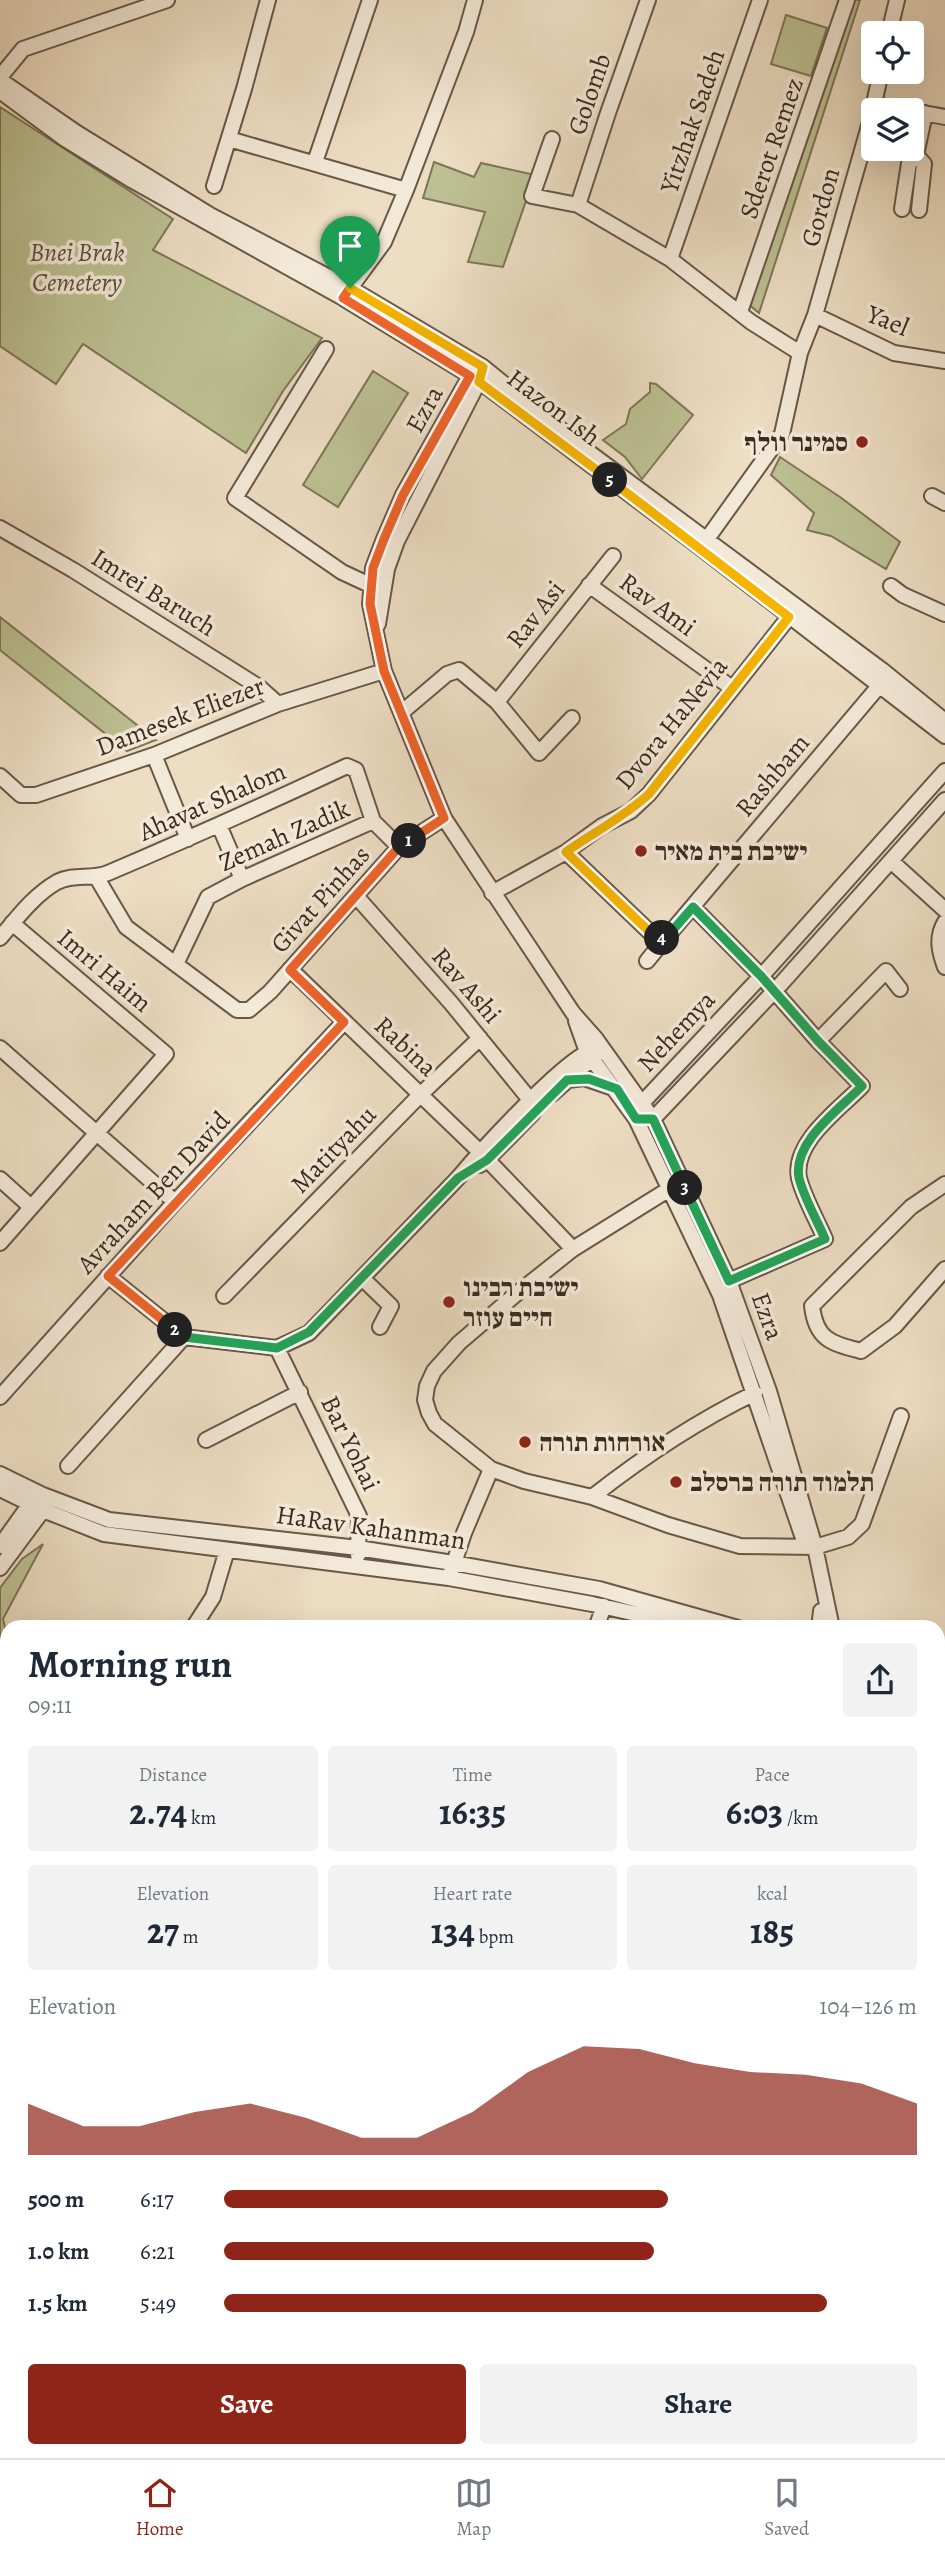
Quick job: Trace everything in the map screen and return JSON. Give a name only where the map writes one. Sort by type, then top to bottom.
[{"type":"street","points":[[0,79],[23,49],[167,0]]},
{"type":"street","points":[[214,186],[268,0]]},
{"type":"street","points":[[315,162],[370,0]]},
{"type":"street","points":[[346,293],[384,242],[466,32],[475,0]]},
{"type":"street","name":"Golomb","points":[[579,205],[648,0]]},
{"type":"street","name":"Yitzhak Sadeh","points":[[670,259],[760,0]]},
{"type":"street","name":"Sderot Remez","points":[[740,312],[847,0]]},
{"type":"street","points":[[893,21],[897,0]]},
{"type":"street","name":"Hazon Ish","points":[[0,79],[77,133],[210,215],[346,293],[477,375],[884,680],[945,721]]},
{"type":"street","name":"Hazon Ish","points":[[0,91],[65,139],[133,181],[346,293]]},
{"type":"street","points":[[924,113],[945,117]]},
{"type":"street","points":[[229,139],[406,190]]},
{"type":"street","points":[[552,139],[532,195],[579,205],[670,259],[800,353]]},
{"type":"street","name":"Gordon","points":[[704,544],[782,434],[800,353],[815,315],[861,148]]},
{"type":"street","points":[[902,209],[911,161]]},
{"type":"street","points":[[919,210],[924,164],[921,161]]},
{"type":"street","name":"Yael","points":[[815,315],[894,353],[945,361]]},
{"type":"street","points":[[326,349],[235,498],[342,572],[372,586]]},
{"type":"street","name":"Ezra","points":[[477,375],[403,495],[377,558],[370,604],[384,671],[444,818],[573,1013],[602,1048],[671,1188],[720,1295],[811,1547],[823,1620]]},
{"type":"street","name":"Ezra","points":[[376,639],[387,569],[397,541],[477,375]]},
{"type":"street","name":"Imrei Baruch","points":[[0,528],[73,570],[247,679],[278,704]]},
{"type":"street","name":"Rav Asi","points":[[496,702],[613,556]]},
{"type":"street","name":"Rav Ami","points":[[589,585],[732,688]]},
{"type":"street","points":[[891,586],[903,595],[945,614]]},
{"type":"street","name":"Dvora HaNevia","points":[[492,893],[566,852],[631,811],[649,794],[793,612]]},
{"type":"street","points":[[401,713],[447,674],[459,670],[496,702],[539,753],[572,718]]},
{"type":"street","name":"Damesek Eliezer","points":[[0,776],[22,795],[36,795],[154,755],[278,704],[384,671]]},
{"type":"street","name":"Hazon Ish","points":[[884,680],[945,736]]},
{"type":"street","name":"Rashbam","points":[[647,961],[884,680]]},
{"type":"street","points":[[154,755],[188,839]]},
{"type":"street","name":"Ahavat Shalom","points":[[0,938],[35,898],[57,882],[73,876],[97,878],[347,766],[356,770],[373,821],[399,847]]},
{"type":"street","name":"Nehemya","points":[[636,1119],[642,1103],[761,976],[945,771]]},
{"type":"street","name":"Nehemya","points":[[653,1119],[775,991],[945,800]]},
{"type":"street","name":"Givat Pinhas","points":[[97,878],[126,927],[237,1010],[249,1010],[270,992],[399,847],[444,818]]},
{"type":"street","name":"Zemah Zadik","points":[[176,964],[208,897],[242,879],[373,821]]},
{"type":"street","points":[[219,825],[242,879]]},
{"type":"street","points":[[566,852],[656,938],[665,939]]},
{"type":"street","points":[[891,861],[945,910]]},
{"type":"street","name":"Rav Ashi","points":[[356,896],[536,1103]]},
{"type":"street","points":[[693,907],[862,1086],[806,1142],[798,1163],[800,1179],[825,1239],[729,1281]]},
{"type":"street","points":[[945,922],[939,943],[945,967]]},
{"type":"street","name":"Imri Haim","points":[[12,923],[166,1054],[96,1133]]},
{"type":"street","name":"Rabina","points":[[290,970],[421,1094],[573,1249]]},
{"type":"street","points":[[818,1041],[886,971],[900,989]]},
{"type":"street","name":"Ezra","points":[[573,1013],[590,1056],[642,1103],[653,1119],[729,1281],[769,1391],[830,1620]]},
{"type":"street","name":"Avraham Ben David","points":[[0,1397],[175,1202],[344,1022]]},
{"type":"street","name":"Matityahu","points":[[223,1296],[421,1094],[480,1038]]},
{"type":"street","points":[[0,1048],[175,1202]]},
{"type":"street","points":[[108,1276],[184,1337],[277,1348],[309,1332],[458,1178],[536,1103],[563,1070],[602,1048]]},
{"type":"street","points":[[536,1103],[567,1080],[590,1056]]},
{"type":"street","points":[[567,1080],[589,1079],[623,1088],[658,1087]]},
{"type":"street","points":[[636,1119],[653,1119]]},
{"type":"street","points":[[0,1242],[96,1133]]},
{"type":"street","points":[[0,1180],[31,1207]]},
{"type":"street","points":[[945,1184],[911,1207],[812,1306],[814,1324],[822,1335],[839,1345],[861,1351],[895,1326],[945,1269]]},
{"type":"street","points":[[671,1188],[573,1249],[459,1343],[434,1371],[427,1386],[425,1400],[435,1424],[491,1469],[524,1481],[592,1497],[668,1525],[740,1546],[811,1547],[848,1536],[862,1524],[901,1416]]},
{"type":"street","points":[[362,1278],[390,1306],[380,1327]]},
{"type":"street","points":[[68,1466],[184,1337]]},
{"type":"street","name":"Bar Yohai","points":[[277,1348],[359,1516],[358,1566]]},
{"type":"street","points":[[206,1440],[300,1392]]},
{"type":"street","points":[[592,1497],[625,1471],[710,1415],[755,1393]]},
{"type":"street","points":[[449,1578],[491,1469]]},
{"type":"street","name":"HaRav Kahanman","points":[[0,1474],[39,1503],[108,1520],[358,1548],[453,1563],[598,1589],[709,1620]]},
{"type":"street","name":"HaRav Kahanman","points":[[0,1489],[39,1503],[104,1534],[449,1578],[604,1606],[664,1620]]},
{"type":"street","points":[[0,1546],[39,1503]]},
{"type":"street","points":[[2,1565],[39,1503]]},
{"type":"street","points":[[198,1620],[213,1597],[227,1550]]},
{"type":"street","points":[[599,1620],[604,1606]]},
{"type":"street","points":[[820,1620],[821,1611]]},
{"type":"green space","points":[[850,0],[860,0],[759,313],[747,303]]},
{"type":"green space","points":[[786,15],[827,28],[811,76],[771,64]]},
{"type":"green space","name":"Bnei Brak Cemetery","points":[[0,107],[173,219],[153,250],[322,338],[283,391],[246,453],[83,344],[56,384],[0,346]]},
{"type":"green space","points":[[434,162],[474,177],[481,163],[535,175],[503,267],[468,262],[485,212],[423,198]]},
{"type":"green space","points":[[373,371],[408,393],[338,507],[303,485]]},
{"type":"green space","points":[[650,383],[656,384],[693,415],[642,479],[625,457],[603,440],[626,424],[630,409],[650,392]]},
{"type":"green space","points":[[780,457],[900,542],[886,569],[831,536],[807,530],[814,513],[771,475]]},
{"type":"green space","points":[[0,617],[156,740],[127,751],[0,650]]},
{"type":"green space","points":[[43,1544],[3,1620],[0,1620],[0,1588],[22,1559]]},
{"type":"place","name":"סמינר וולף","points":[[862,442]]},
{"type":"place","name":"ישיבת בית מאיר","points":[[641,851]]},
{"type":"place","name":"ישיבת רבינו חיים עוזר","points":[[449,1302]]},
{"type":"place","name":"אורחות תורה","points":[[525,1442]]},
{"type":"place","name":"תלמוד תורה ברסלב","points":[[676,1482]]},
{"type":"route","points":[[350,288],[483,367],[479,382],[789,617],[649,794],[631,811],[566,852],[656,938],[665,939],[693,907],[862,1086],[806,1142],[798,1163],[800,1179],[825,1239],[729,1281],[653,1119],[636,1119],[617,1089],[583,1078],[567,1080],[487,1160],[458,1178],[309,1332],[294,1341],[277,1348],[184,1337],[108,1276],[344,1022],[290,970],[399,847],[444,818],[384,671],[370,604],[373,568],[403,495],[470,376],[343,298],[350,288]]}]
